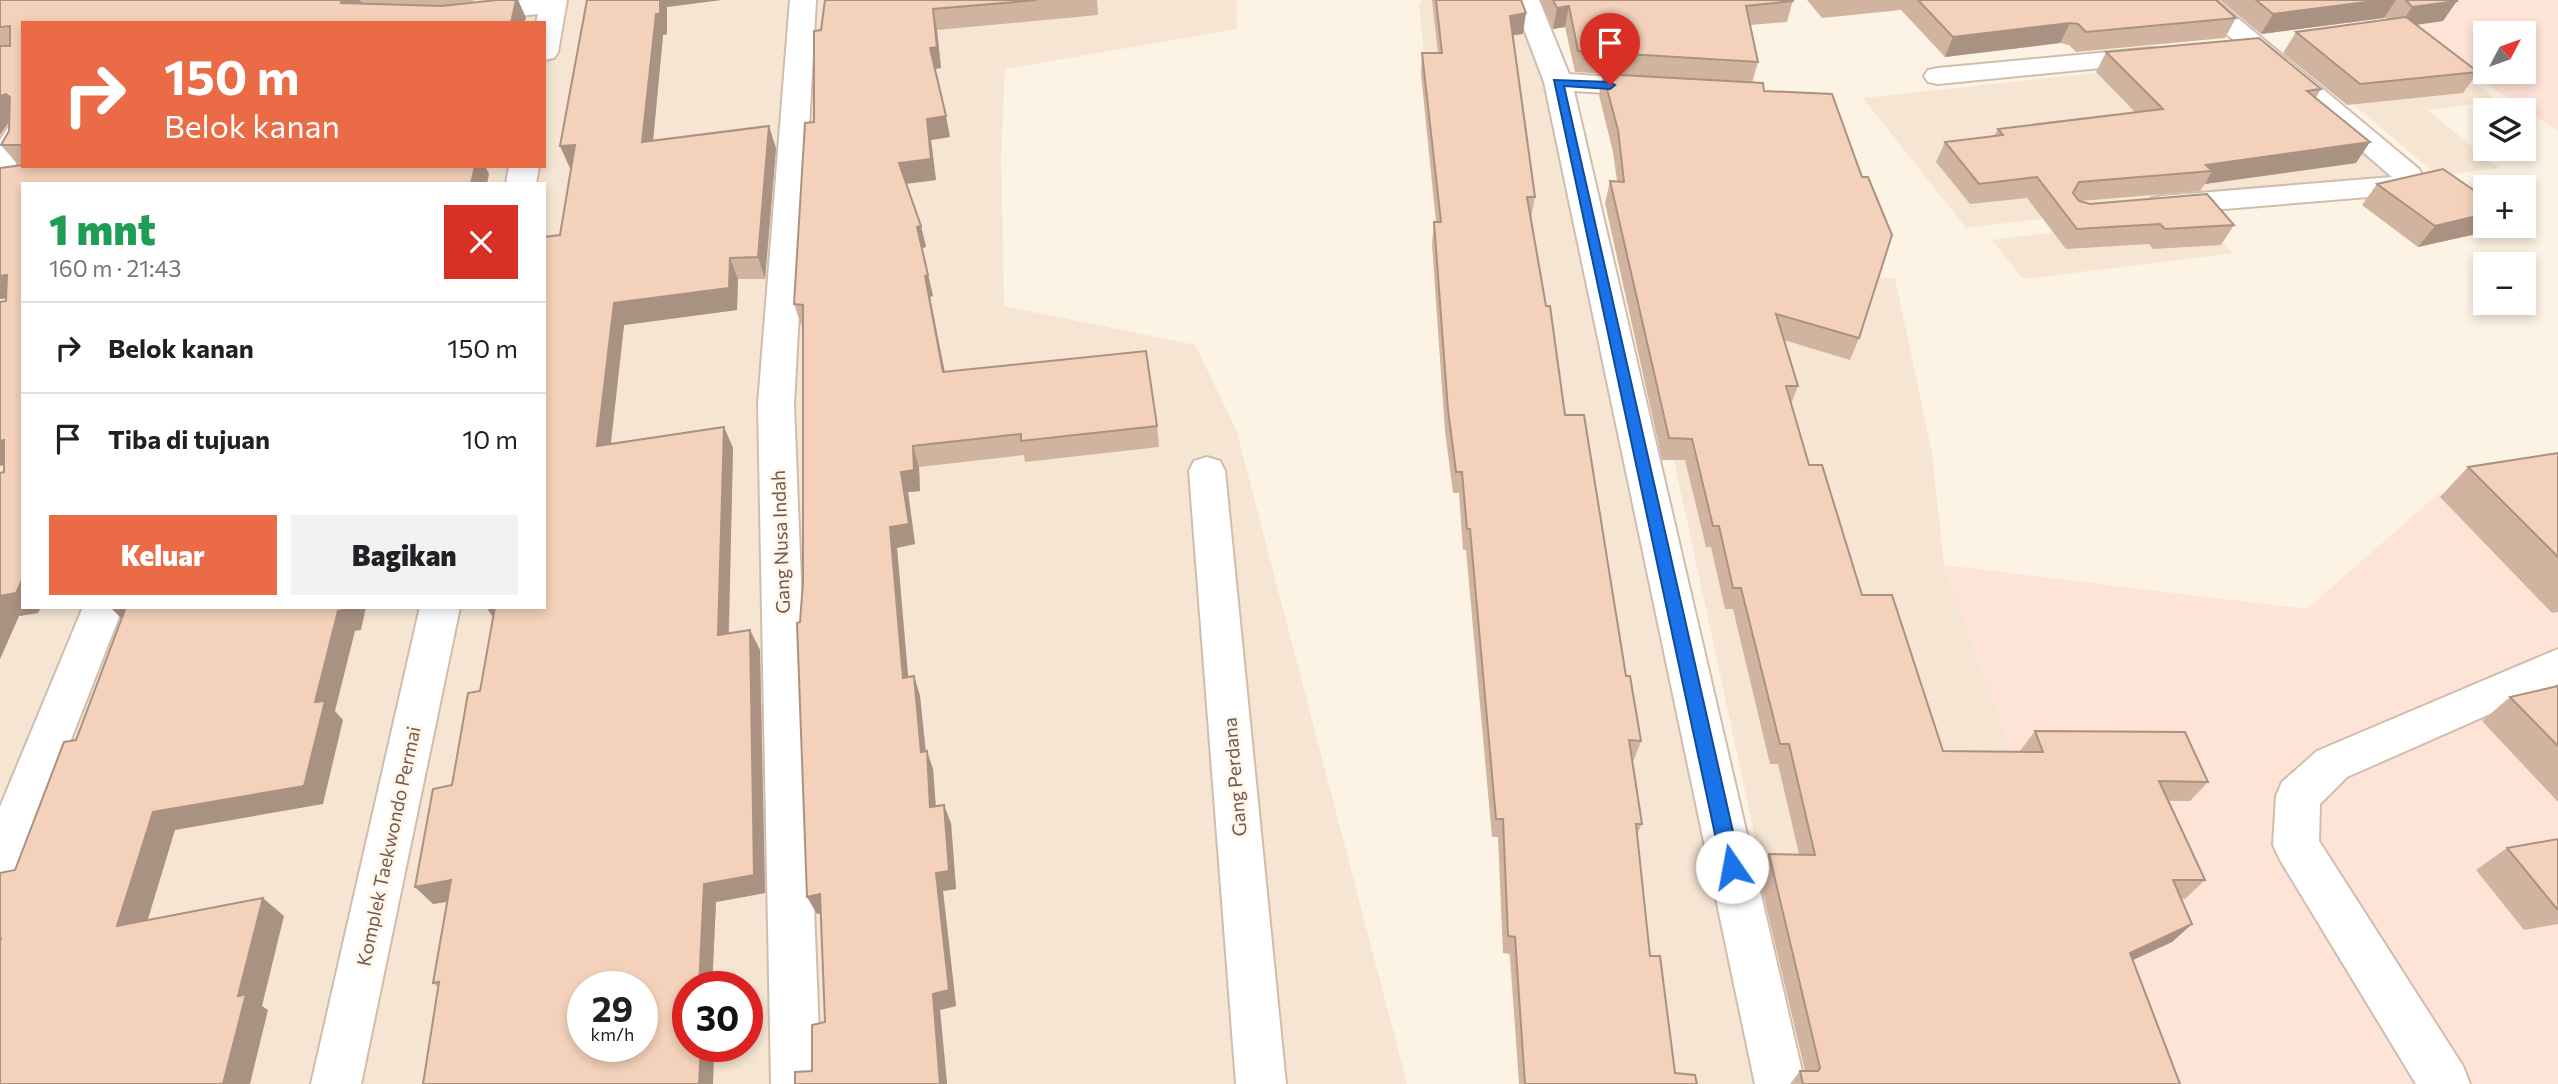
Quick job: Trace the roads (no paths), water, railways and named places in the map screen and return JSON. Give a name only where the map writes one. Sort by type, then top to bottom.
[{"type":"street","name":"Gang Nusa Indah","points":[[796,1084],[776,404],[803,0]]},
{"type":"street","points":[[1526,0],[1558,82],[1780,1084]]},
{"type":"street","points":[[2134,208],[2405,185],[2410,181],[2408,175],[2200,0]]},
{"type":"street","points":[[385,21],[554,2],[546,42]]},
{"type":"street","points":[[2213,50],[2293,41]]},
{"type":"street","points":[[1938,76],[2172,54]]},
{"type":"street","points":[[1558,82],[1681,90]]},
{"type":"street","points":[[9,173],[21,133]]},
{"type":"street","name":"Gang Perdana","points":[[1207,471],[1261,1084]]},
{"type":"street","points":[[0,862],[102,609]]},
{"type":"street","name":"Komplek Taekwondo Permai","points":[[335,1084],[440,609]]},
{"type":"street","points":[[2445,1084],[2295,845],[2298,796],[2332,764],[2558,666]]}]
